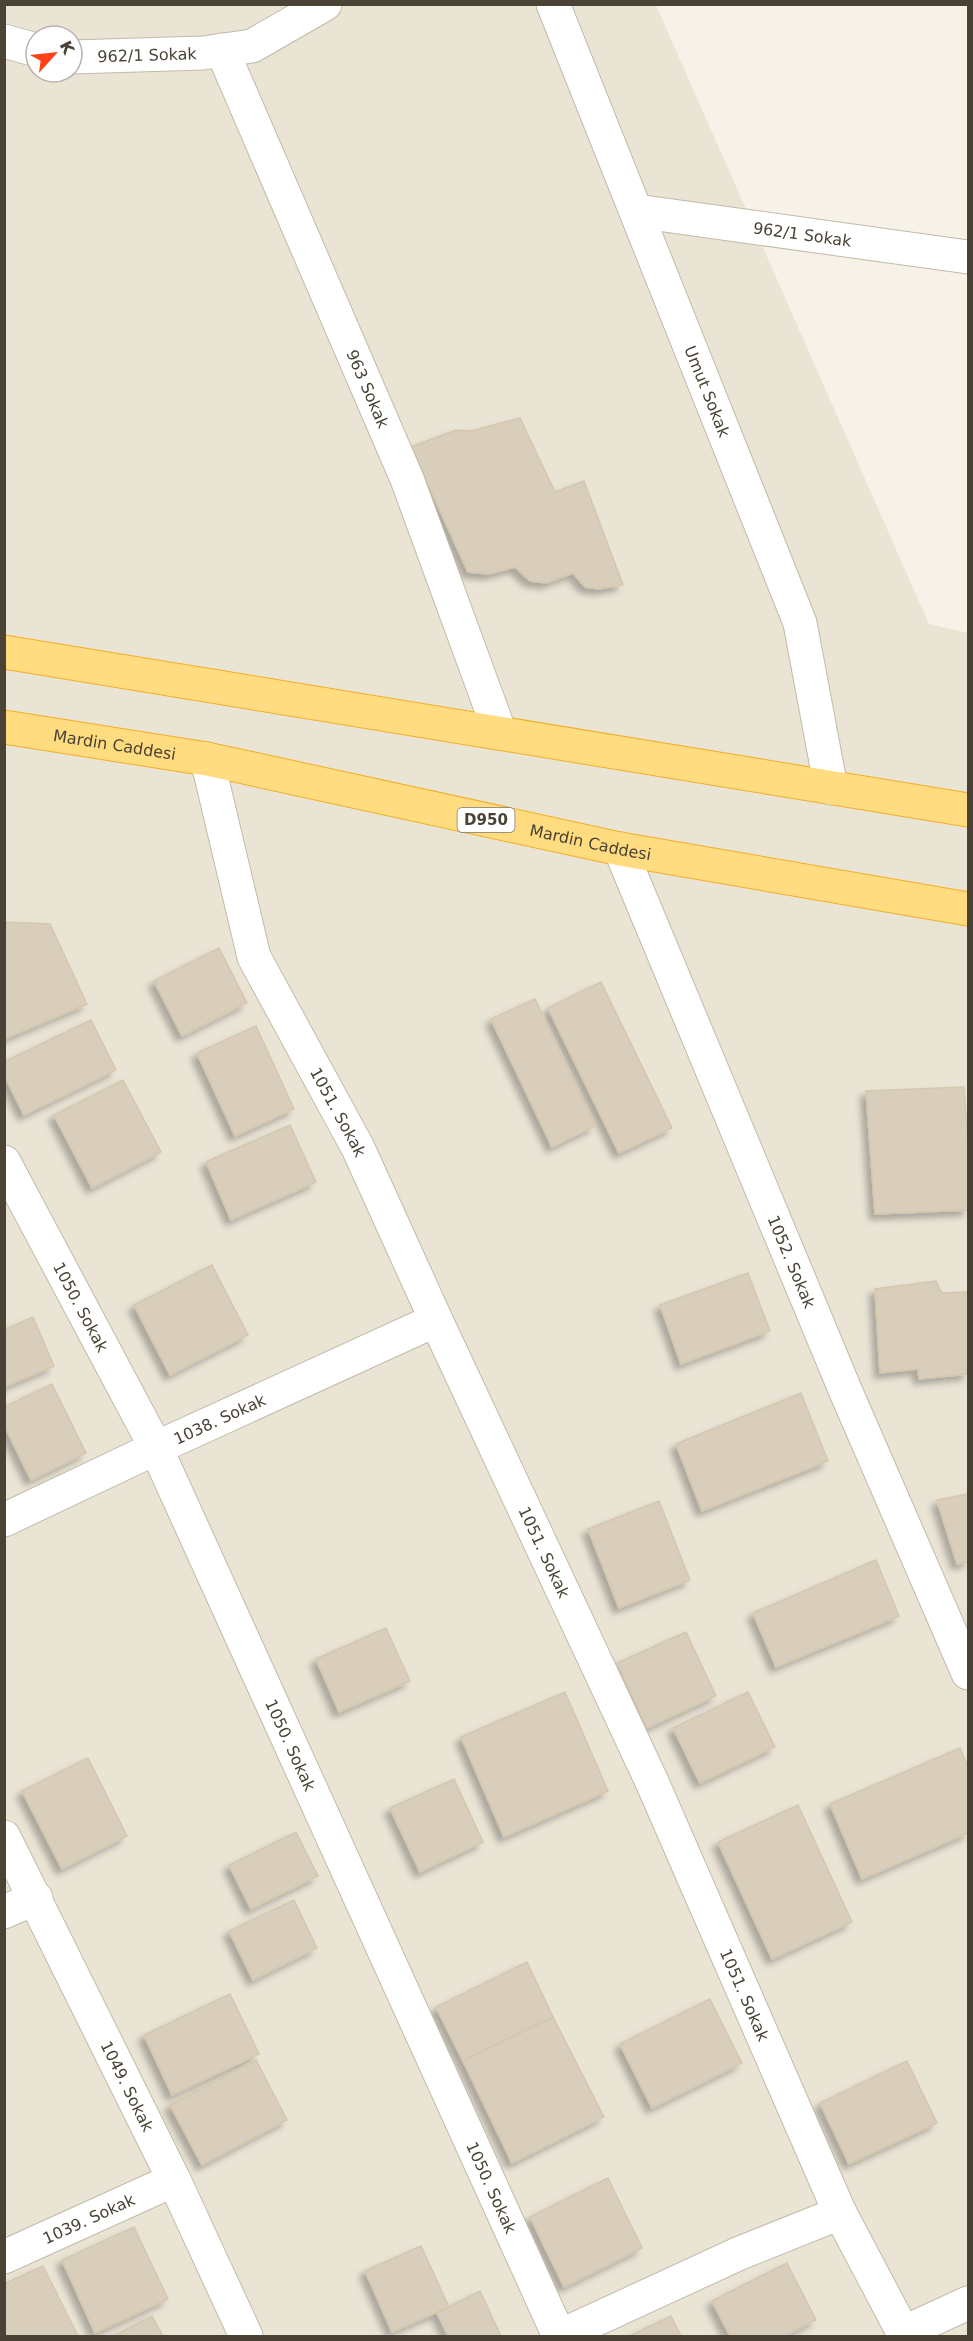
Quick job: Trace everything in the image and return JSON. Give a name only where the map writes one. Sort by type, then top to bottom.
[{"type":"highway","points":[[4,652],[969,810]]},
{"type":"highway","name":"Mardin Caddesi","points":[[4,727],[207,759],[620,849],[969,909]]},
{"type":"street","points":[[222,50],[252,46],[325,4]]},
{"type":"street","name":"Umut Sokak","points":[[553,4],[800,623],[831,788]]},
{"type":"street","points":[[4,41],[24,47]]},
{"type":"street","name":"962/1 Sokak","points":[[84,57],[203,53],[222,50]]},
{"type":"street","name":"963 Sokak","points":[[222,50],[407,479],[500,733]]},
{"type":"street","name":"962/1 Sokak","points":[[636,210],[969,257]]},
{"type":"street","name":"1051. Sokak","points":[[207,759],[254,957],[358,1148],[652,1782],[840,2213],[904,2335]]},
{"type":"street","name":"1052. Sokak","points":[[620,849],[846,1392],[969,1673]]},
{"type":"street","name":"1050. Sokak","points":[[4,1162],[156,1448],[559,2337]]},
{"type":"street","name":"1038. Sokak","points":[[4,1520],[436,1320]]},
{"type":"street","name":"1049. Sokak","points":[[4,1837],[174,2180],[246,2337]]},
{"type":"street","points":[[4,1912],[36,1898]]},
{"type":"street","name":"1039. Sokak","points":[[4,2257],[174,2180]]},
{"type":"street","points":[[559,2337],[740,2253],[840,2213]]},
{"type":"street","points":[[904,2335],[969,2303]]},
{"type":"shaded area","points":[[5,5],[656,5],[929,624],[968,633],[968,2336],[5,2336]]},
{"type":"building","points":[[520,418],[555,492],[584,481],[623,585],[599,589],[585,587],[573,573],[547,583],[530,581],[515,567],[489,574],[468,572],[411,447],[456,430],[471,431]]},
{"type":"building","points":[[4,922],[50,924],[87,1004],[4,1039]]},
{"type":"building","points":[[219,948],[247,1003],[182,1036],[154,981]]},
{"type":"building","points":[[601,982],[672,1128],[619,1153],[548,1008]]},
{"type":"building","points":[[535,999],[595,1126],[552,1147],[491,1019]]},
{"type":"building","points":[[91,1020],[116,1070],[24,1115],[4,1075],[4,1062]]},
{"type":"building","points":[[256,1026],[294,1109],[235,1136],[197,1053]]},
{"type":"building","points":[[123,1080],[161,1152],[92,1188],[54,1115]]},
{"type":"building","points":[[964,1087],[968,1143],[968,1210],[875,1214],[866,1091]]},
{"type":"building","points":[[290,1125],[316,1182],[231,1220],[206,1162]]},
{"type":"building","points":[[212,1265],[248,1335],[170,1375],[134,1305]]},
{"type":"building","points":[[748,1273],[770,1331],[681,1364],[660,1305]]},
{"type":"building","points":[[936,1281],[942,1293],[968,1292],[968,1374],[919,1379],[918,1369],[880,1373],[875,1289]]},
{"type":"building","points":[[33,1317],[54,1366],[4,1387],[4,1330]]},
{"type":"building","points":[[52,1384],[86,1453],[31,1480],[4,1425],[4,1407]]},
{"type":"building","points":[[801,1393],[828,1461],[702,1511],[676,1444]]},
{"type":"building","points":[[968,1494],[968,1562],[957,1564],[937,1500]]},
{"type":"building","points":[[659,1501],[690,1580],[619,1608],[588,1529]]},
{"type":"building","points":[[876,1560],[899,1616],[776,1667],[753,1613]]},
{"type":"building","points":[[386,1628],[410,1681],[339,1712],[316,1659]]},
{"type":"building","points":[[686,1632],[716,1696],[647,1728],[617,1663]]},
{"type":"building","points":[[565,1692],[608,1791],[504,1837],[461,1737]]},
{"type":"building","points":[[748,1692],[775,1747],[700,1783],[673,1728]]},
{"type":"building","points":[[960,1748],[968,1767],[968,1833],[862,1879],[830,1804]]},
{"type":"building","points":[[88,1758],[127,1836],[62,1869],[22,1791]]},
{"type":"building","points":[[454,1779],[483,1842],[420,1872],[390,1808]]},
{"type":"building","points":[[798,1805],[852,1922],[772,1959],[718,1842]]},
{"type":"building","points":[[296,1832],[318,1876],[251,1909],[229,1865]]},
{"type":"building","points":[[294,1900],[317,1948],[253,1980],[229,1931]]},
{"type":"building","points":[[527,1962],[553,2017],[463,2061],[436,2007]]},
{"type":"building","points":[[230,1994],[259,2054],[172,2095],[144,2035]]},
{"type":"building","points":[[710,1999],[742,2063],[652,2108],[620,2044]]},
{"type":"building","points":[[553,2017],[604,2117],[512,2163],[463,2061]]},
{"type":"building","points":[[256,2060],[287,2120],[202,2165],[170,2105]]},
{"type":"building","points":[[907,2061],[937,2123],[849,2164],[820,2103]]},
{"type":"building","points":[[608,2178],[642,2248],[564,2287],[530,2217]]},
{"type":"building","points":[[134,2227],[168,2299],[95,2333],[62,2260]]},
{"type":"building","points":[[421,2246],[449,2307],[392,2332],[365,2271]]},
{"type":"building","points":[[787,2263],[816,2320],[784,2336],[730,2336],[712,2301]]},
{"type":"building","points":[[43,2266],[78,2336],[5,2336],[4,2284]]},
{"type":"building","points":[[480,2291],[501,2336],[448,2336],[437,2313]]},
{"type":"building","points":[[152,2316],[163,2336],[114,2336]]},
{"type":"building","points":[[671,2316],[681,2336],[630,2336]]}]
